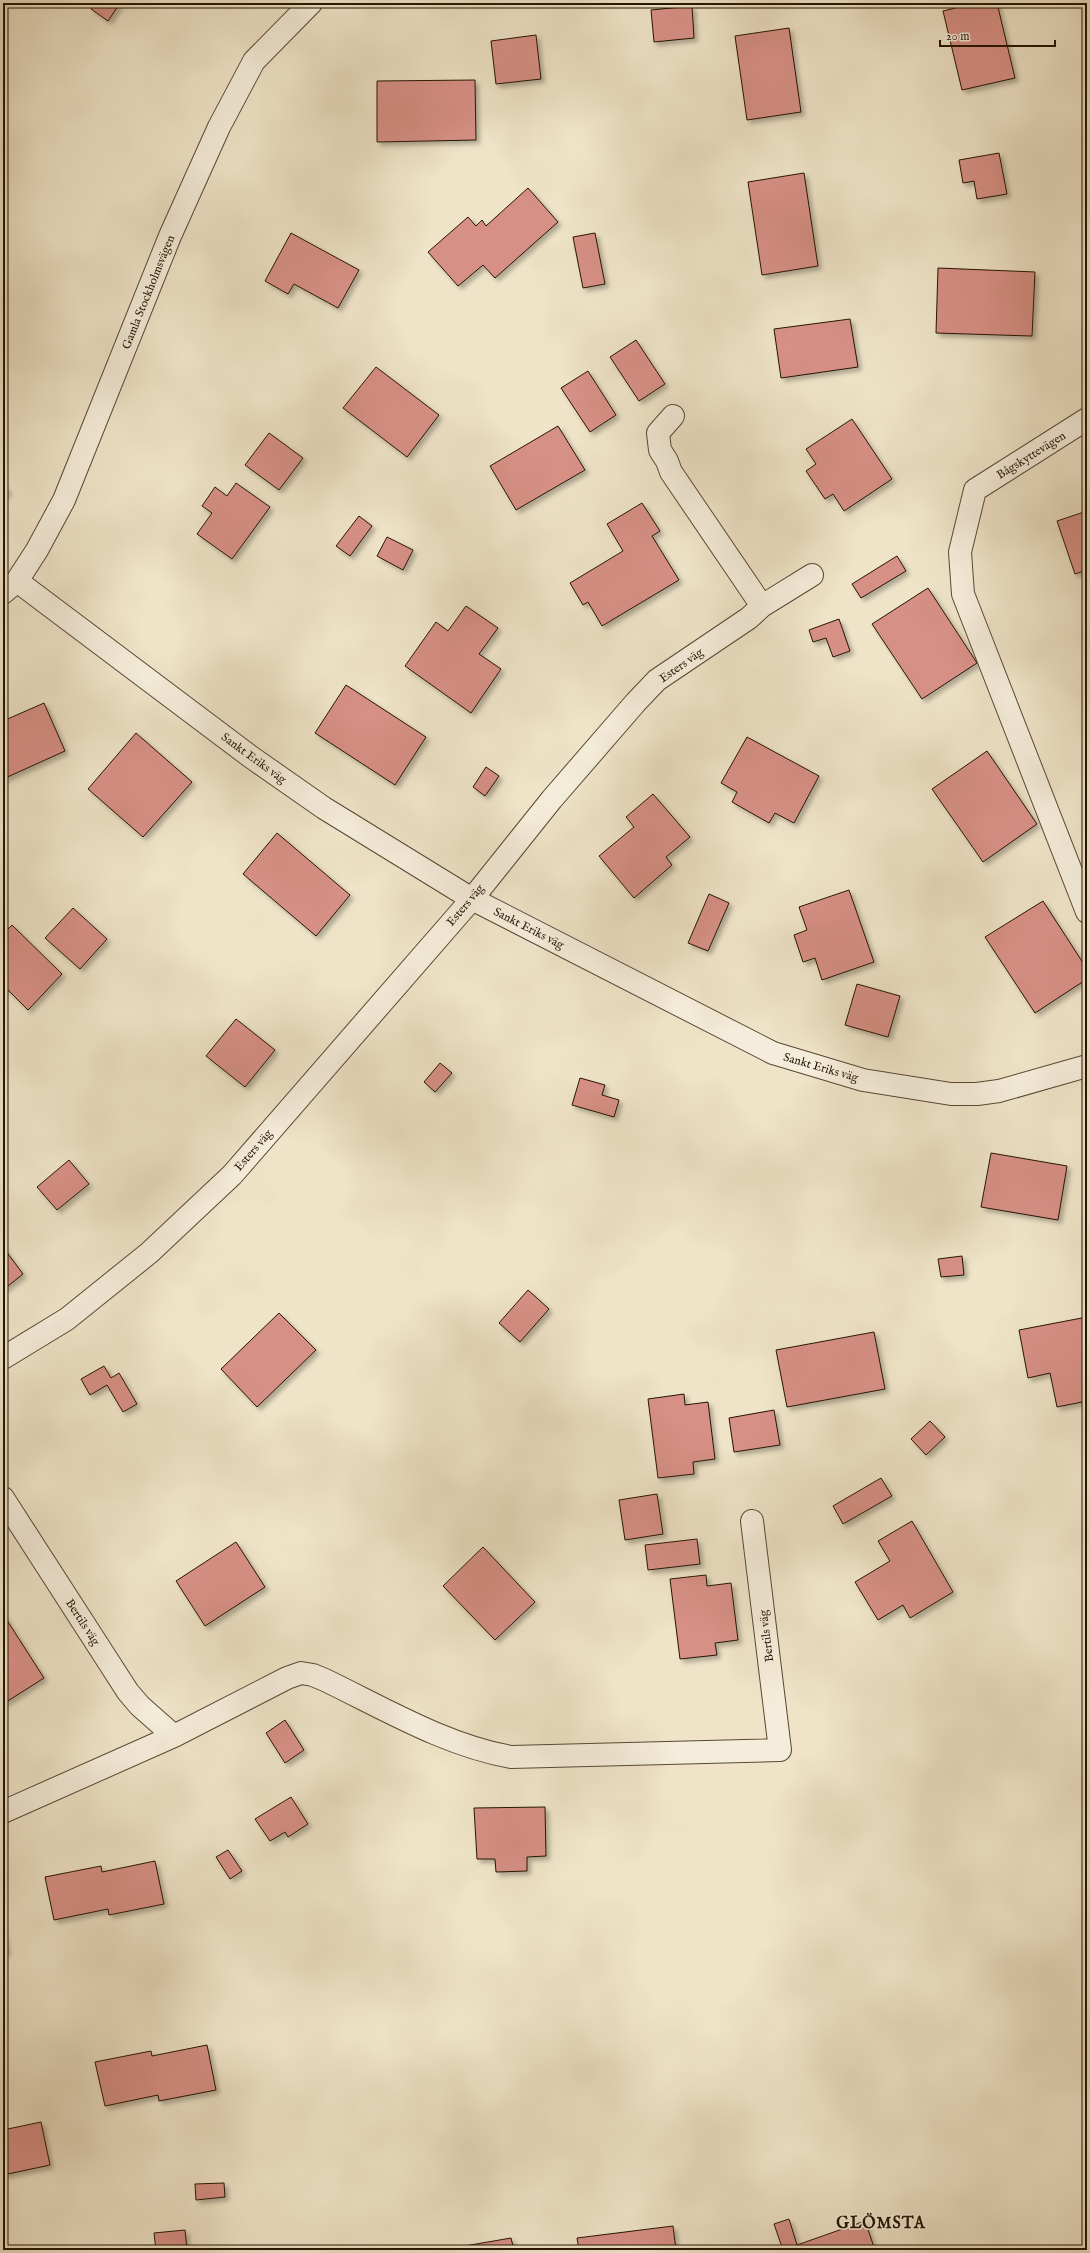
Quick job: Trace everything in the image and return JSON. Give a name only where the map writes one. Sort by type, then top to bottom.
[{"type":"street","name":"Gamla Stockholmsvägen","points":[[10,587],[37,550],[64,500],[170,236],[219,128],[254,61],[311,3]]},
{"type":"street","points":[[673,416],[658,433],[660,450],[667,461],[671,472],[762,606]]},
{"type":"street","name":"Bågskyttevägen","points":[[1087,419],[975,490],[960,552],[963,594],[1087,912]]},
{"type":"street","name":"Esters väg","points":[[3,1358],[66,1319],[149,1253],[232,1175],[472,899],[552,799],[657,680],[749,618],[762,606],[812,575]]},
{"type":"street","name":"Sankt Eriks väg","points":[[10,587],[324,808],[472,899],[773,1053],[831,1071],[910,1089],[951,1094],[978,1094],[999,1091],[1087,1066]]},
{"type":"street","name":"Bertils väg","points":[[3,1498],[128,1692],[140,1706],[174,1736],[267,1687],[301,1673],[325,1680],[447,1740],[470,1748],[511,1757],[780,1750],[752,1522]]},
{"type":"street","points":[[3,1812],[174,1736]]},
{"type":"building","points":[[95,3],[120,3],[108,21],[91,9]]},
{"type":"building","points":[[975,3],[997,3],[1015,78],[962,90],[943,11]]},
{"type":"building","points":[[692,6],[694,38],[654,42],[651,10]]},
{"type":"building","points":[[789,28],[801,112],[747,120],[735,36]]},
{"type":"building","points":[[536,35],[541,79],[496,84],[491,41]]},
{"type":"building","points":[[475,80],[476,140],[377,142],[377,81]]},
{"type":"building","points":[[999,153],[1007,194],[977,199],[974,181],[963,183],[959,160]]},
{"type":"building","points":[[804,173],[818,266],[762,275],[748,182]]},
{"type":"building","points":[[528,188],[558,222],[495,278],[483,265],[458,286],[428,252],[468,217],[476,226],[482,220],[486,226]]},
{"type":"building","points":[[291,233],[359,270],[338,308],[294,284],[288,294],[265,281]]},
{"type":"building","points":[[595,233],[605,284],[583,288],[573,237]]},
{"type":"building","points":[[938,268],[1035,272],[1032,336],[936,333]]},
{"type":"building","points":[[850,319],[858,367],[781,378],[774,329]]},
{"type":"building","points":[[636,340],[665,384],[639,401],[610,357]]},
{"type":"building","points":[[376,367],[439,415],[407,457],[343,408]]},
{"type":"building","points":[[588,371],[616,415],[590,432],[561,388]]},
{"type":"building","points":[[852,419],[892,479],[844,511],[833,494],[825,499],[806,471],[816,464],[806,449]]},
{"type":"building","points":[[558,426],[585,470],[516,510],[490,466]]},
{"type":"building","points":[[269,433],[303,458],[279,490],[245,465]]},
{"type":"building","points":[[236,483],[270,507],[232,559],[197,534],[212,513],[202,506],[215,487],[227,496]]},
{"type":"building","points":[[3,484],[8,492],[3,496]]},
{"type":"building","points":[[642,503],[660,531],[652,536],[679,580],[602,626],[588,602],[583,605],[570,583],[623,551],[607,524]]},
{"type":"building","points":[[1087,511],[1087,570],[1075,574],[1057,521]]},
{"type":"building","points":[[359,516],[372,526],[350,556],[336,546]]},
{"type":"building","points":[[387,537],[413,550],[403,570],[377,556]]},
{"type":"building","points":[[897,556],[906,571],[861,598],[852,584]]},
{"type":"building","points":[[928,588],[977,663],[922,699],[872,624]]},
{"type":"building","points":[[466,606],[498,628],[479,654],[501,669],[471,713],[405,666],[436,622],[448,631]]},
{"type":"building","points":[[839,619],[850,651],[833,657],[826,638],[813,642],[809,630]]},
{"type":"building","points":[[346,685],[426,737],[395,785],[315,733]]},
{"type":"building","points":[[44,703],[65,751],[3,779],[3,721]]},
{"type":"building","points":[[136,733],[192,782],[143,837],[88,789]]},
{"type":"building","points":[[747,737],[819,776],[794,823],[775,813],[769,823],[732,802],[737,792],[721,783]]},
{"type":"building","points":[[987,751],[1037,824],[983,862],[932,789]]},
{"type":"building","points":[[486,767],[499,776],[485,796],[473,787]]},
{"type":"building","points":[[653,794],[690,837],[666,857],[672,865],[634,898],[599,856],[634,827],[626,817]]},
{"type":"building","points":[[277,833],[350,895],[316,936],[243,874]]},
{"type":"building","points":[[849,890],[874,962],[822,980],[815,958],[803,962],[794,935],[807,930],[799,907]]},
{"type":"building","points":[[709,894],[729,903],[708,951],[688,943]]},
{"type":"building","points":[[1043,901],[1087,969],[1087,979],[1035,1013],[985,937]]},
{"type":"building","points":[[73,908],[107,939],[80,969],[45,938]]},
{"type":"building","points":[[12,925],[62,974],[28,1010],[6,988],[3,991],[3,934]]},
{"type":"building","points":[[857,984],[900,996],[888,1037],[845,1025]]},
{"type":"building","points":[[236,1019],[275,1050],[245,1087],[206,1056]]},
{"type":"building","points":[[440,1063],[452,1073],[435,1092],[424,1082]]},
{"type":"building","points":[[580,1078],[605,1085],[602,1095],[619,1100],[614,1117],[572,1105]]},
{"type":"building","points":[[991,1153],[1067,1166],[1058,1220],[981,1207]]},
{"type":"building","points":[[69,1160],[89,1184],[57,1210],[37,1187]]},
{"type":"building","points":[[3,1247],[23,1274],[3,1290]]},
{"type":"building","points":[[962,1256],[964,1275],[941,1277],[938,1259]]},
{"type":"building","points":[[528,1290],[549,1309],[520,1342],[499,1323]]},
{"type":"building","points":[[279,1313],[316,1350],[257,1407],[221,1369]]},
{"type":"building","points":[[1087,1317],[1087,1401],[1057,1407],[1050,1373],[1028,1378],[1019,1330]]},
{"type":"building","points":[[874,1332],[885,1389],[787,1407],[776,1350]]},
{"type":"building","points":[[104,1366],[111,1378],[119,1373],[137,1404],[123,1412],[107,1385],[90,1395],[81,1379]]},
{"type":"building","points":[[684,1394],[685,1405],[708,1402],[715,1459],[693,1462],[694,1474],[658,1478],[648,1399]]},
{"type":"building","points":[[774,1410],[780,1445],[734,1452],[729,1418]]},
{"type":"building","points":[[930,1421],[945,1437],[926,1455],[911,1439]]},
{"type":"building","points":[[881,1478],[892,1496],[843,1524],[833,1506]]},
{"type":"building","points":[[657,1494],[663,1534],[625,1540],[619,1500]]},
{"type":"building","points":[[912,1521],[953,1592],[910,1618],[903,1605],[878,1620],[855,1582],[890,1561],[878,1541]]},
{"type":"building","points":[[697,1539],[700,1564],[648,1570],[645,1545]]},
{"type":"building","points":[[236,1542],[265,1587],[205,1626],[176,1581]]},
{"type":"building","points":[[483,1547],[535,1602],[495,1640],[443,1586]]},
{"type":"building","points":[[706,1575],[707,1586],[731,1583],[738,1640],[715,1643],[717,1655],[680,1659],[670,1579]]},
{"type":"building","points":[[3,1614],[44,1678],[3,1704]]},
{"type":"building","points":[[285,1720],[304,1750],[285,1763],[266,1733]]},
{"type":"building","points":[[291,1797],[308,1824],[288,1837],[285,1832],[270,1841],[255,1819]]},
{"type":"building","points":[[545,1807],[546,1856],[527,1857],[527,1871],[496,1872],[495,1859],[477,1859],[474,1808]]},
{"type":"building","points":[[228,1850],[242,1871],[230,1879],[216,1857]]},
{"type":"building","points":[[155,1861],[164,1904],[109,1915],[108,1909],[54,1920],[45,1877],[101,1866],[102,1872]]},
{"type":"building","points":[[3,1932],[7,1952],[3,1953]]},
{"type":"building","points":[[207,2045],[216,2090],[159,2101],[158,2095],[105,2106],[95,2062],[151,2051],[152,2056]]},
{"type":"building","points":[[41,2122],[50,2165],[3,2175],[3,2130]]},
{"type":"building","points":[[224,2183],[225,2197],[196,2200],[195,2184]]},
{"type":"building","points":[[789,2219],[797,2245],[783,2250],[774,2224]]},
{"type":"building","points":[[865,2221],[875,2250],[799,2250],[797,2245]]},
{"type":"building","points":[[673,2226],[676,2250],[579,2250],[577,2238]]},
{"type":"building","points":[[185,2230],[187,2250],[156,2250],[154,2233]]},
{"type":"building","points":[[511,2238],[514,2250],[453,2250],[453,2248]]},
{"type":"district","name":"GLÖMSTA","points":[[881,2222]]}]
